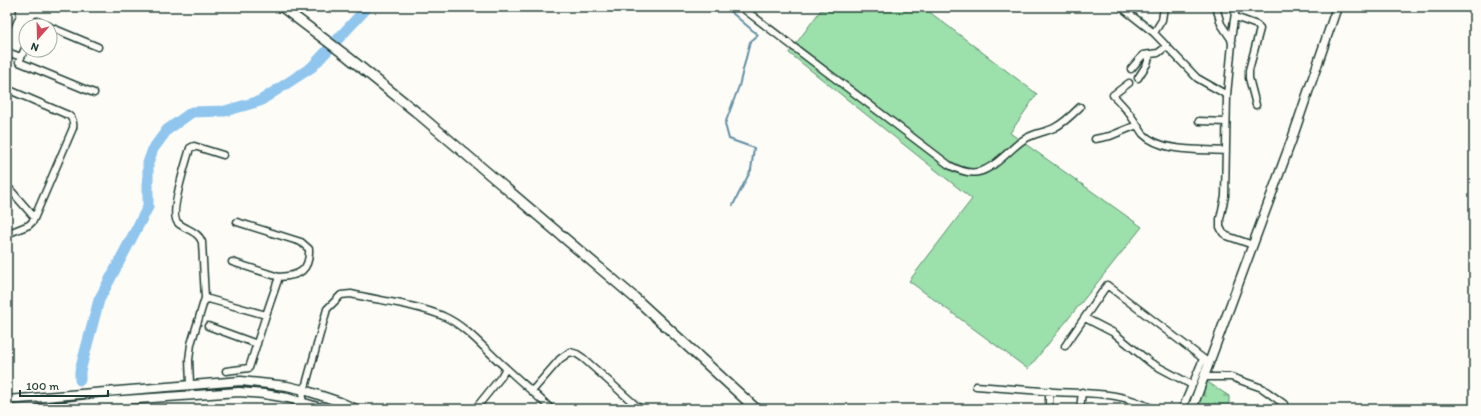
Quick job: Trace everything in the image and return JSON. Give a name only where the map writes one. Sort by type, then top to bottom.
[{"type":"main road","points":[[282,7],[348,56],[415,111],[635,298],[756,409]]},
{"type":"street","points":[[7,27],[12,15],[13,7]]},
{"type":"street","points":[[742,7],[949,165],[958,170],[979,172],[990,167],[1022,141],[1034,133],[1053,128],[1066,121],[1080,107]]},
{"type":"street","points":[[1121,7],[1154,33],[1197,78],[1227,95]]},
{"type":"street","points":[[1154,33],[1162,20],[1164,7]]},
{"type":"street","points":[[1216,7],[1221,24],[1231,39]]},
{"type":"street","points":[[1236,7],[1231,39],[1232,44],[1227,95],[1225,196],[1220,219],[1220,227],[1223,233],[1227,236],[1253,245]]},
{"type":"street","points":[[1192,409],[1206,361],[1253,245],[1292,139],[1337,7]]},
{"type":"street","points":[[1235,16],[1257,24],[1260,29],[1249,70],[1249,78],[1256,105]]},
{"type":"street","points":[[58,30],[98,47]]},
{"type":"street","points":[[1131,69],[1143,55],[1158,53],[1167,46]]},
{"type":"street","points":[[7,52],[18,56]]},
{"type":"street","points":[[1138,78],[1147,64],[1150,54]]},
{"type":"street","points":[[21,58],[19,62],[94,93]]},
{"type":"street","points":[[1129,83],[1113,95],[1150,140],[1166,146],[1226,151]]},
{"type":"street","points":[[7,89],[68,114],[73,120],[73,128],[34,217],[29,224],[7,234]]},
{"type":"street","points":[[1198,121],[1226,122]]},
{"type":"street","points":[[1096,139],[1110,136],[1137,125]]},
{"type":"street","points":[[190,384],[188,360],[191,344],[205,298],[202,242],[198,235],[177,223],[174,217],[179,183],[190,148],[194,146],[224,155]]},
{"type":"street","points":[[7,186],[34,217]]},
{"type":"street","points":[[232,262],[279,278],[290,277],[301,273],[310,255],[309,249],[301,242],[237,222]]},
{"type":"street","points":[[226,371],[249,368],[279,278]]},
{"type":"street","points":[[1065,346],[1108,285],[1206,361]]},
{"type":"street","points":[[301,402],[327,309],[341,295],[351,294],[428,311],[444,317],[462,327],[506,368],[533,390],[551,409]]},
{"type":"street","points":[[205,298],[266,315]]},
{"type":"street","points":[[1085,318],[1114,334],[1151,363],[1192,385]]},
{"type":"street","points":[[208,326],[257,344]]},
{"type":"street","points":[[533,390],[560,359],[570,352],[583,358],[640,409]]},
{"type":"street","points":[[475,409],[501,377],[506,368]]},
{"type":"street","points":[[1182,409],[1192,385],[1200,379],[1231,377],[1262,388],[1284,404]]},
{"type":"street","points":[[7,400],[241,381],[287,386],[304,390],[356,409]]},
{"type":"street","points":[[976,386],[1109,394],[1142,403],[1153,409]]},
{"type":"street","points":[[1049,391],[1049,409]]},
{"type":"street","points":[[39,409],[109,401],[239,392],[264,394],[301,402],[324,409]]},
{"type":"street","points":[[1080,409],[1082,392]]},
{"type":"green space","points":[[823,7],[923,7],[1037,94],[1010,133],[1142,227],[1028,369],[909,281],[972,199],[789,53]]},
{"type":"green space","points":[[1206,381],[1229,396],[1229,409],[1197,409]]},
{"type":"waterway","points":[[80,380],[80,371],[99,300],[148,207],[148,163],[153,149],[167,130],[192,112],[225,111],[260,101],[312,67],[365,10],[365,7]]},
{"type":"waterway","points":[[725,7],[758,35],[750,42],[739,86],[725,124],[729,139],[754,148],[751,170],[733,205]]}]
